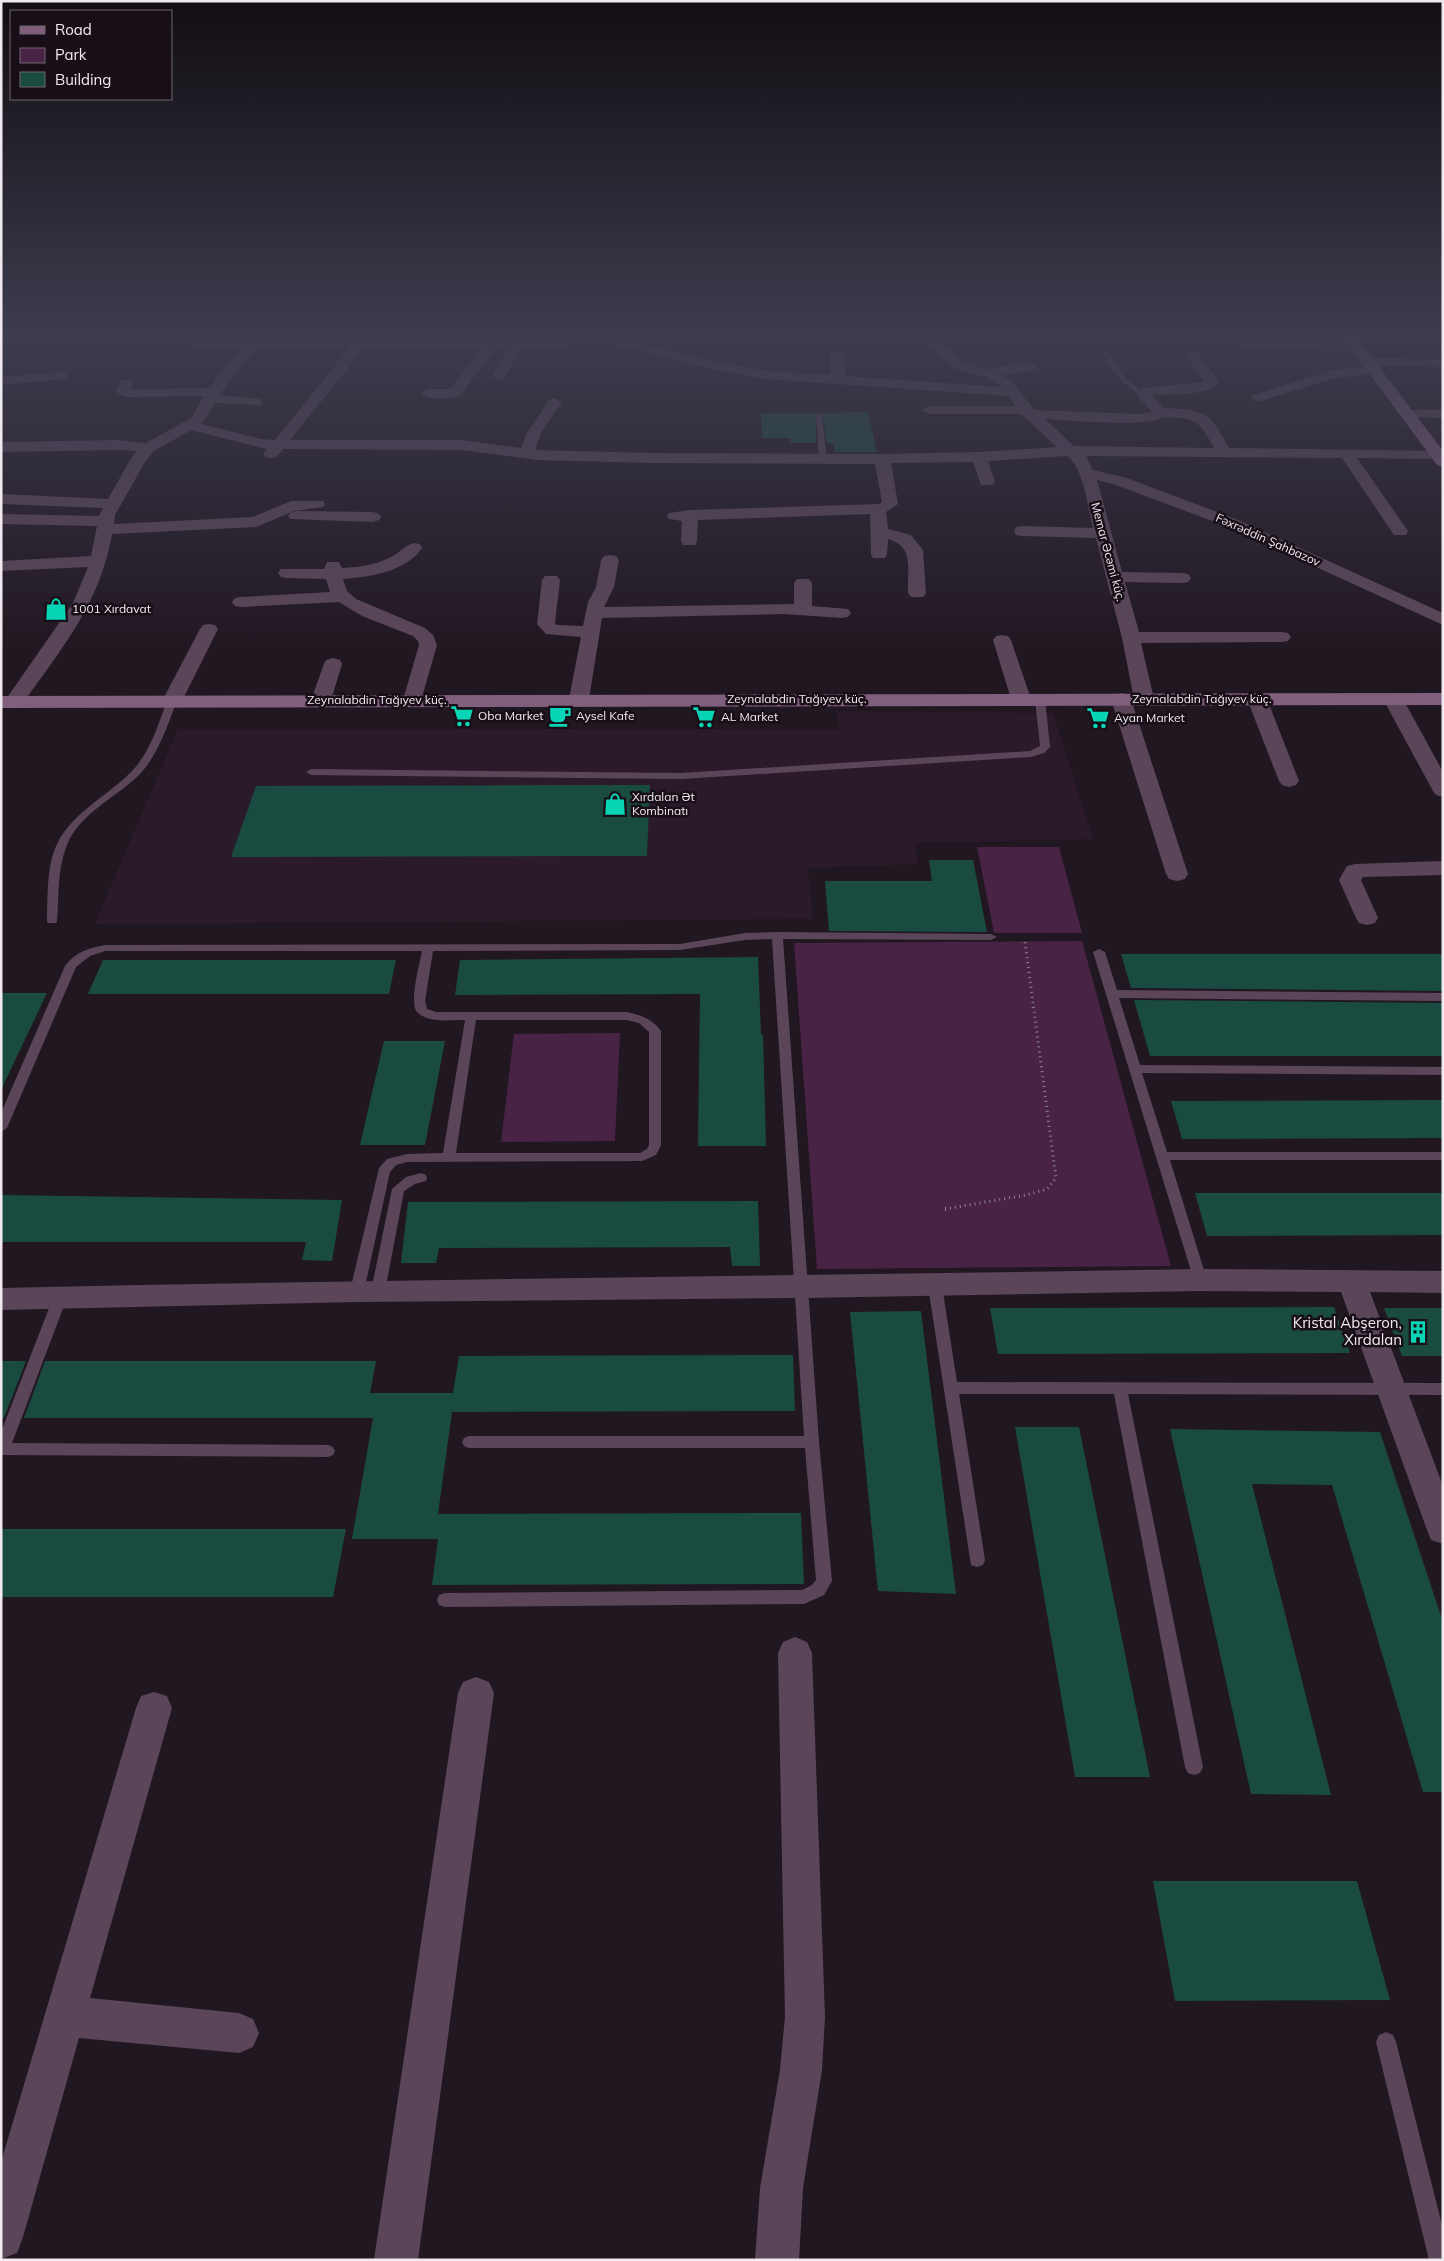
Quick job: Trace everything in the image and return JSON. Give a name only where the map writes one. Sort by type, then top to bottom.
[{"type":"street","points":[[7,702],[64,632],[78,610],[98,561],[105,525],[113,504],[138,460],[149,448],[164,441]]},
{"type":"street","points":[[244,441],[278,445],[461,445],[526,454],[653,458],[823,460],[979,457],[1072,451],[1346,453],[1440,458]]},
{"type":"street","points":[[266,460],[282,441]]},
{"type":"street","points":[[526,454],[531,441]]},
{"type":"street","name":"Memar Əcəmi küç.","points":[[1057,441],[1082,459],[1087,473],[1131,638],[1144,699]]},
{"type":"street","points":[[1218,441],[1224,452]]},
{"type":"street","points":[[1427,441],[1440,458]]},
{"type":"street","points":[[1,447],[119,444],[149,448]]},
{"type":"street","points":[[1346,453],[1400,531]]},
{"type":"street","points":[[979,457],[986,482]]},
{"type":"street","points":[[689,542],[682,515],[884,508],[890,504],[882,459]]},
{"type":"street","name":"Fəxrəddin Şahbazov","points":[[1087,473],[1121,481],[1232,523],[1443,620]]},
{"type":"street","points":[[1,499],[113,504]]},
{"type":"street","points":[[1,519],[105,525],[256,522],[273,516],[291,506],[317,504]]},
{"type":"street","points":[[878,509],[879,554]]},
{"type":"street","points":[[273,516],[373,517]]},
{"type":"street","points":[[1022,531],[1102,533]]},
{"type":"street","points":[[880,532],[905,539],[916,550],[917,593]]},
{"type":"street","points":[[1059,532],[1060,550]]},
{"type":"street","points":[[287,573],[384,567],[406,556],[414,548]]},
{"type":"street","points":[[579,700],[594,613],[597,602],[605,587],[610,560]]},
{"type":"street","points":[[1,566],[98,561]]},
{"type":"street","points":[[333,570],[333,580],[342,598]]},
{"type":"street","points":[[1114,577],[1182,578]]},
{"type":"street","points":[[551,580],[546,624],[548,628],[552,630],[590,632]]},
{"type":"street","points":[[803,583],[803,610]]},
{"type":"street","points":[[241,602],[342,598],[419,632],[427,639],[428,645],[412,700]]},
{"type":"street","points":[[594,613],[803,610],[842,613]]},
{"type":"street","points":[[172,701],[210,629]]},
{"type":"street","points":[[1131,638],[1282,637]]},
{"type":"street","points":[[1002,640],[1030,699]]},
{"type":"street","points":[[321,700],[333,664]]},
{"type":"street","points":[[1121,699],[1177,874]]},
{"type":"street","points":[[1258,699],[1289,781]]},
{"type":"street","points":[[1393,699],[1443,791]]},
{"type":"street","name":"Zeynalabdin Tağıyev küç.","points":[[7,702],[1443,699]]},
{"type":"street","points":[[1366,918],[1350,880],[1355,871],[1443,868]]},
{"type":"street","points":[[1,1299],[368,1291],[935,1286],[1200,1280],[1443,1282]]},
{"type":"street","points":[[1351,1281],[1390,1389],[1437,1500],[1443,1530]]},
{"type":"street","points":[[777,2260],[777,2232],[784,2164],[801,2069],[805,2017],[795,1653]]},
{"type":"street","points":[[396,2260],[476,1694]]},
{"type":"street","points":[[1,2237],[154,1708]]},
{"type":"street","points":[[66,2016],[239,2033]]},
{"type":"lane","points":[[821,441],[823,460]]},
{"type":"lane","points":[[311,772],[681,776],[1031,754],[1041,752],[1045,748],[1030,699]]},
{"type":"lane","points":[[52,922],[55,868],[62,844],[75,823],[136,773],[155,745],[172,701]]},
{"type":"lane","points":[[444,1600],[804,1597],[818,1590],[824,1581],[812,1442],[803,1287],[777,935]]},
{"type":"lane","points":[[1,1128],[70,966],[77,958],[90,951],[105,948],[680,947],[698,946],[736,938],[777,935],[990,937]]},
{"type":"lane","points":[[368,1291],[384,1171],[392,1162],[407,1158],[642,1157],[652,1152],[655,1145],[655,1031],[650,1024],[640,1018],[627,1016],[470,1017],[434,1016],[422,1012],[419,1002],[428,948]]},
{"type":"lane","points":[[1099,952],[1200,1280]]},
{"type":"lane","points":[[1112,994],[1443,997]]},
{"type":"lane","points":[[449,1158],[470,1017]]},
{"type":"lane","points":[[1134,1069],[1443,1071]]},
{"type":"lane","points":[[1161,1156],[1443,1156]]},
{"type":"lane","points":[[368,1291],[398,1189],[411,1180],[422,1178]]},
{"type":"lane","points":[[935,1286],[977,1560]]},
{"type":"lane","points":[[60,1298],[2,1449],[328,1451]]},
{"type":"lane","points":[[952,1388],[1443,1389]]},
{"type":"lane","points":[[1120,1388],[1194,1767]]},
{"type":"lane","points":[[468,1442],[812,1442]]},
{"type":"lane","points":[[1386,2042],[1440,2260]]},
{"type":"path","points":[[945,1209],[1026,1195],[1048,1189],[1056,1178],[1025,942]]},
{"type":"shaded area","points":[[836,711],[1053,713],[1093,839],[915,843],[918,864],[808,868],[813,919],[95,924],[178,729],[840,729]]},
{"type":"green space","points":[[977,847],[1059,847],[1082,933],[994,933]]},
{"type":"green space","points":[[1082,941],[1171,1266],[817,1269],[794,943]]},
{"type":"green space","points":[[620,1033],[615,1141],[501,1142],[514,1034]]},
{"type":"building","points":[[791,441],[816,441],[816,443],[791,443]]},
{"type":"building","points":[[827,441],[874,441],[877,452],[835,452],[833,443],[827,443]]},
{"type":"building","points":[[650,785],[647,856],[231,857],[256,786]]},
{"type":"building","points":[[929,860],[973,860],[987,932],[829,931],[825,881],[932,881]]},
{"type":"building","points":[[1121,954],[1443,954],[1443,991],[1131,988]]},
{"type":"building","points":[[758,957],[761,1035],[763,1035],[766,1146],[698,1146],[700,994],[455,995],[460,960]]},
{"type":"building","points":[[103,960],[396,960],[389,994],[88,994]]},
{"type":"building","points":[[1,993],[47,993],[1,1090]]},
{"type":"building","points":[[1134,1000],[1443,1003],[1443,1056],[1150,1056]]},
{"type":"building","points":[[384,1041],[445,1041],[425,1145],[360,1145]]},
{"type":"building","points":[[1443,1100],[1443,1138],[1182,1139],[1171,1101]]},
{"type":"building","points":[[1195,1193],[1443,1193],[1443,1235],[1207,1236]]},
{"type":"building","points":[[1,1195],[342,1200],[332,1261],[302,1260],[306,1242],[1,1242]]},
{"type":"building","points":[[758,1201],[760,1266],[732,1266],[730,1247],[439,1248],[436,1263],[401,1263],[408,1202]]},
{"type":"building","points":[[1334,1307],[1350,1353],[998,1354],[990,1308]]},
{"type":"building","name":"Kristal Abşeron, Xırdalan","points":[[1384,1308],[1443,1308],[1443,1356],[1402,1356]]},
{"type":"building","points":[[921,1311],[956,1594],[878,1591],[850,1312]]},
{"type":"building","points":[[793,1355],[795,1411],[452,1412],[438,1514],[801,1513],[804,1584],[432,1585],[438,1539],[352,1539],[373,1418],[24,1418],[45,1361],[376,1361],[370,1393],[453,1393],[459,1356]]},
{"type":"building","points":[[1,1361],[26,1361],[4,1418],[1,1418]]},
{"type":"building","points":[[1015,1427],[1079,1427],[1150,1777],[1075,1777]]},
{"type":"building","points":[[1170,1429],[1380,1432],[1443,1622],[1443,1792],[1423,1792],[1332,1485],[1252,1484],[1331,1795],[1251,1794]]},
{"type":"building","points":[[1,1529],[346,1529],[333,1597],[1,1597]]},
{"type":"building","points":[[1153,1881],[1357,1881],[1390,2000],[1175,2001]]},
{"type":"place","name":"1001 Xırdavat","points":[[56,609]]},
{"type":"place","name":"Oba Market","points":[[462,716]]},
{"type":"place","name":"Aysel Kafe","points":[[560,716]]},
{"type":"place","name":"AL Market","points":[[704,717]]},
{"type":"place","name":"Ayan Market","points":[[1098,718]]},
{"type":"place","name":"Xırdalan Ət Kombinatı","points":[[615,804]]},
{"type":"place","name":"Kristal Abşeron, Xırdalan","points":[[1418,1332]]}]
